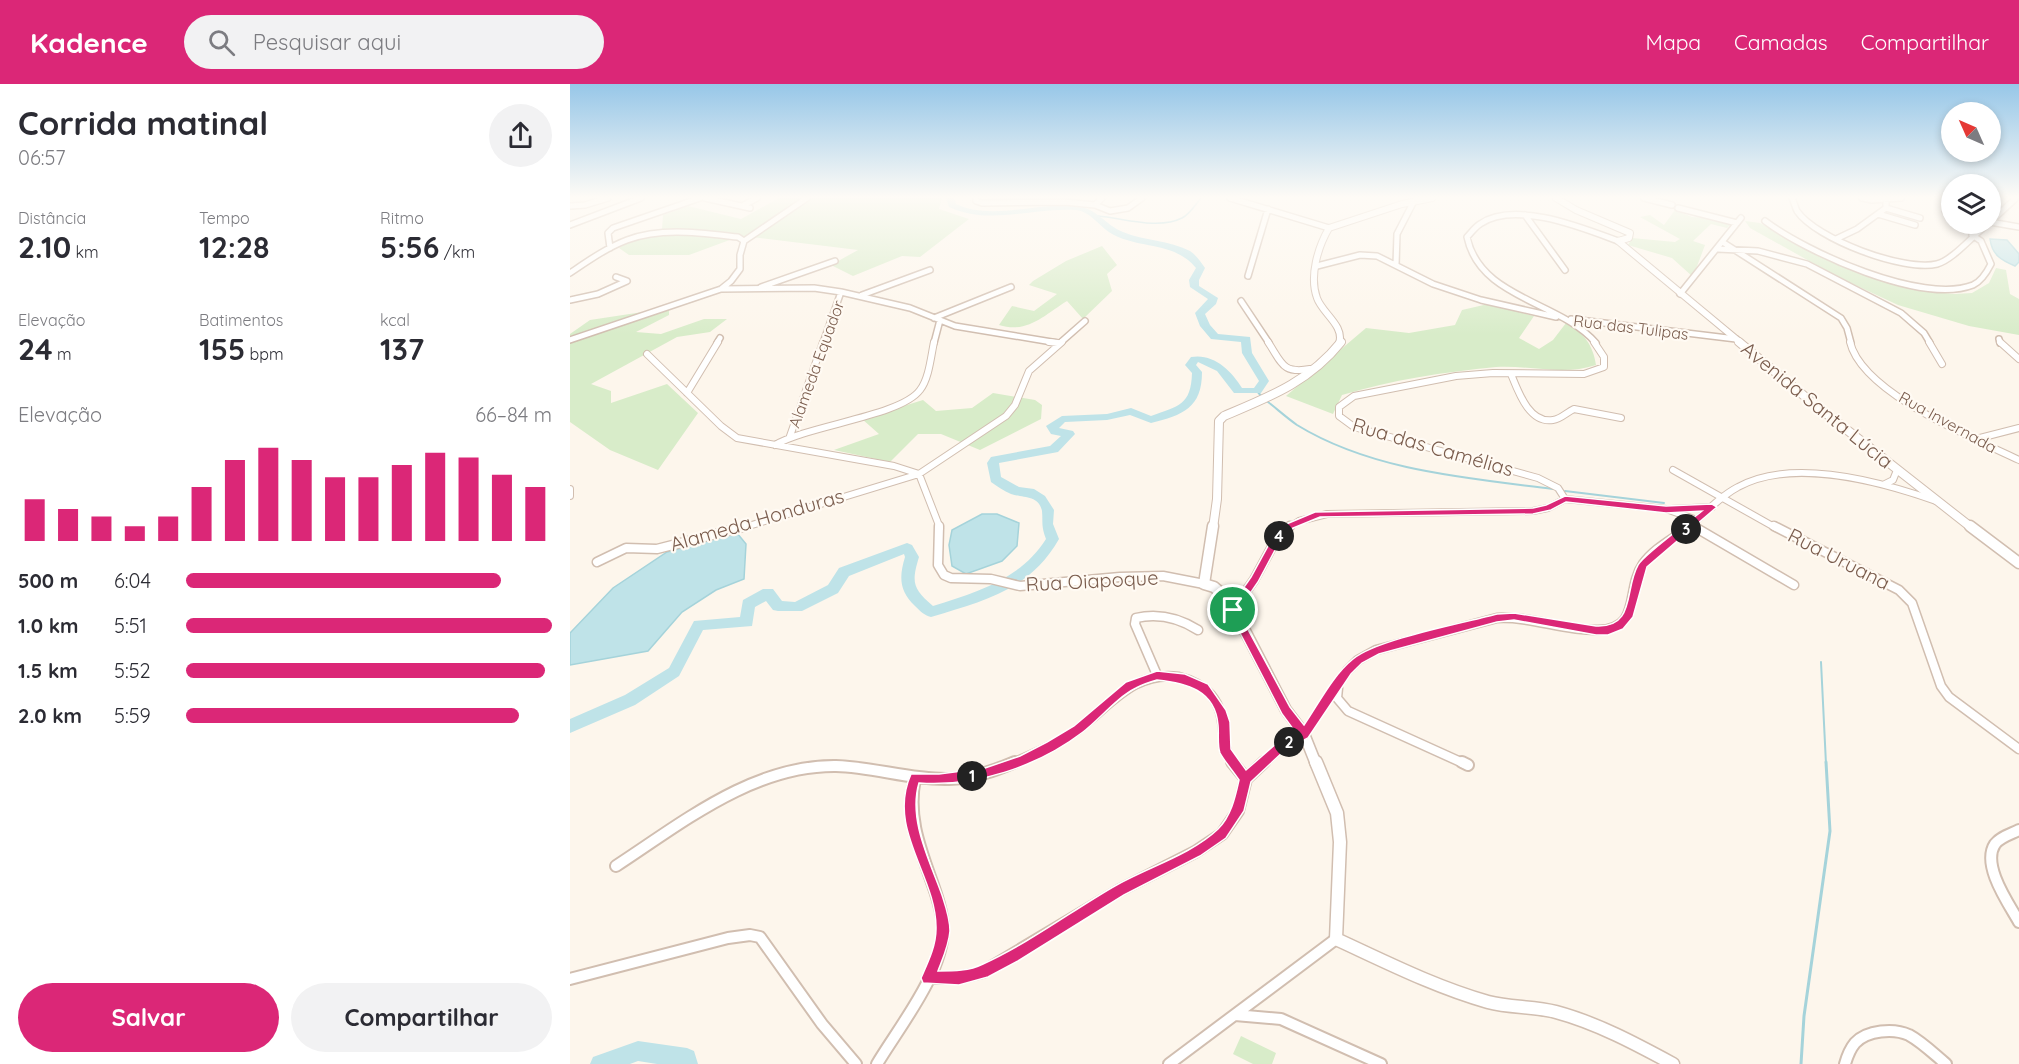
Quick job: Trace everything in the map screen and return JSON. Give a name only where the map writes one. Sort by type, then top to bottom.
[{"type":"street","points":[[609,244],[610,248]]},
{"type":"street","points":[[570,273],[610,248],[622,244]]},
{"type":"street","points":[[721,289],[740,272],[742,266],[739,251],[743,244]]},
{"type":"street","points":[[1248,276],[1258,244]]},
{"type":"street","points":[[1204,584],[1217,499],[1219,421],[1224,416],[1280,393],[1337,347],[1341,336],[1314,294],[1321,244]]},
{"type":"street","points":[[1396,265],[1397,244]]},
{"type":"street","name":"Rua das Camélias","points":[[1466,244],[1493,279],[1564,319],[1590,337],[1604,357],[1604,367],[1584,374],[1456,376],[1368,392],[1345,401],[1340,408],[1339,416],[1354,427],[1538,478],[1558,488],[1565,499]]},
{"type":"street","points":[[1546,244],[1565,270]]},
{"type":"street","name":"Avenida Santa Lúcia","points":[[1621,244],[1897,470],[2019,562]]},
{"type":"street","points":[[1680,294],[1723,244]]},
{"type":"street","name":"Rua Invernada","points":[[1725,244],[1841,318],[1847,326],[1858,361],[1873,376],[1920,409],[2019,460]]},
{"type":"street","points":[[1801,244],[1812,251],[1892,279],[1930,287],[1963,288],[1982,279],[1991,264],[1982,244]]},
{"type":"street","points":[[1849,244],[1890,258],[1924,266],[1943,262],[1963,244]]},
{"type":"street","points":[[1718,249],[1769,253],[1807,264],[1909,318],[1923,333],[1942,364]]},
{"type":"street","name":"Rua das Tulipas","points":[[1318,263],[1331,263],[1363,254],[1377,256],[1433,284],[1526,312],[1564,319],[1736,339]]},
{"type":"street","points":[[754,289],[835,261]]},
{"type":"street","points":[[860,296],[930,270]]},
{"type":"street","points":[[570,300],[598,294],[627,281],[616,277]]},
{"type":"street","points":[[570,340],[721,289],[814,288],[910,308],[967,328],[1058,343]]},
{"type":"street","points":[[937,319],[1011,288]]},
{"type":"street","name":"Alameda Equador","points":[[790,436],[841,292]]},
{"type":"street","points":[[1241,301],[1286,368],[1294,372],[1310,369]]},
{"type":"street","points":[[1526,312],[1534,308],[1534,303]]},
{"type":"street","points":[[775,445],[790,436],[890,408],[912,399],[921,388],[937,319]]},
{"type":"street","name":"Alameda Honduras","points":[[597,562],[626,548],[657,549],[725,533],[919,474],[1006,416],[1015,405],[1024,378],[1058,343],[1085,321]]},
{"type":"street","points":[[687,393],[720,338]]},
{"type":"street","points":[[2000,339],[1998,342],[2019,360]]},
{"type":"street","points":[[647,354],[721,426],[737,438],[894,466],[919,474]]},
{"type":"street","points":[[1511,374],[1527,408],[1539,417],[1554,420],[1574,409],[1621,418]]},
{"type":"street","points":[[1976,439],[2019,428]]},
{"type":"street","name":"Rua Uruana","points":[[1673,470],[1723,499],[1899,590],[1912,603],[1941,686],[1949,697],[2019,749]]},
{"type":"street","points":[[1883,485],[1893,480],[1897,470]]},
{"type":"street","name":"Rua Oiapoque","points":[[919,474],[940,529],[937,558],[940,570],[951,578],[991,579],[1020,586],[1120,577],[1163,576],[1204,584],[1222,592],[1229,600],[1286,710],[1304,734],[1337,813],[1340,842],[1336,939]]},
{"type":"street","points":[[928,978],[959,978],[983,972],[1014,956],[1120,890],[1196,852],[1222,834],[1238,811],[1246,779],[1281,747],[1304,734],[1347,671],[1358,660],[1376,650],[1485,619],[1514,616],[1602,631],[1620,626],[1628,617],[1642,565],[1712,507],[1751,481],[1782,475],[1835,477],[1883,485],[1937,502]]},
{"type":"street","points":[[570,489],[570,496]]},
{"type":"street","points":[[1233,610],[1255,579],[1277,537],[1287,527],[1319,514],[1533,511],[1548,508],[1565,499],[1666,509],[1712,507]]},
{"type":"street","points":[[1666,509],[1694,523],[1794,585]]},
{"type":"street","points":[[1157,675],[1136,624],[1137,618],[1174,619],[1190,624],[1198,630]]},
{"type":"street","points":[[616,866],[737,790],[780,774],[834,766],[915,778],[939,779],[985,774],[1052,746],[1078,729],[1130,685],[1157,675],[1185,678],[1204,687],[1220,710],[1224,722],[1225,751],[1246,779]]},
{"type":"street","points":[[1339,683],[1337,698],[1348,711],[1468,765]]},
{"type":"street","points":[[877,1064],[928,978],[939,953],[943,932],[942,916],[913,829],[909,810],[910,792],[915,778]]},
{"type":"street","points":[[2019,830],[1996,843],[1990,853],[1996,880],[2019,922]]},
{"type":"street","points":[[570,979],[728,938],[750,935],[760,937],[822,1024],[856,1064]]},
{"type":"street","points":[[1169,1064],[1336,939],[1424,979],[1490,1003],[1539,1008],[1581,1020],[1644,1048],[1673,1064]]},
{"type":"street","points":[[1234,1015],[1281,1019],[1381,1064]]},
{"type":"street","points":[[1845,1064],[1855,1042],[1868,1034],[1889,1032],[1906,1034],[1924,1045],[1946,1064]]},
{"type":"green space","points":[[625,244],[719,244],[689,255],[629,255],[619,248]]},
{"type":"green space","points":[[807,244],[937,244],[920,257],[902,256],[853,276],[831,265],[858,250]]},
{"type":"green space","points":[[1778,244],[1797,244],[1825,259],[1935,292],[1972,293],[1989,283],[1996,268],[2006,270],[2010,294],[2019,299],[2019,335],[1969,326],[1898,305],[1838,277]]},
{"type":"green space","points":[[1628,245],[1705,245],[1693,277],[1672,258]]},
{"type":"green space","points":[[1102,246],[1117,265],[1107,274],[1112,291],[1083,319],[1067,301],[1027,325],[1009,327],[999,325],[1012,306],[1034,311],[1057,294],[1029,285],[1033,281],[1066,261]]},
{"type":"green space","points":[[1488,304],[1534,316],[1519,338],[1539,349],[1553,340],[1566,323],[1587,340],[1593,351],[1596,365],[1572,370],[1496,367],[1418,377],[1342,395],[1333,414],[1286,396],[1366,328],[1409,333],[1455,325],[1462,310]]},
{"type":"green space","points":[[669,308],[669,315],[636,332],[661,334],[704,319],[727,319],[710,332],[677,337],[591,384],[611,391],[611,403],[667,384],[698,413],[658,470],[610,450],[570,422],[570,334],[590,320]]},
{"type":"green space","points":[[993,393],[1035,400],[1042,405],[1041,419],[980,450],[941,434],[918,434],[890,462],[834,450],[879,434],[862,419],[923,400],[936,411],[972,408]]},
{"type":"green space","points":[[1241,1036],[1276,1053],[1272,1064],[1253,1064],[1233,1054]]},
{"type":"water","points":[[1991,244],[2010,244],[2019,254],[2019,262],[2015,266],[2001,259]]},
{"type":"water","points":[[982,514],[997,514],[1019,523],[1017,546],[1002,561],[966,574],[952,566],[949,545],[952,530]]},
{"type":"water","points":[[737,533],[746,544],[744,579],[716,590],[682,612],[648,651],[570,665],[570,633],[613,588],[667,552]]},
{"type":"waterway","points":[[570,726],[630,700],[674,672],[699,625],[747,622],[748,604],[768,593],[778,606],[797,607],[833,589],[844,572],[907,548],[912,557],[907,576],[909,589],[916,599],[931,612],[1001,587],[1031,568],[1053,539],[1047,524],[1048,510],[1041,499],[1030,492],[1016,491],[995,479],[993,463],[995,460],[1054,449],[1069,434],[1055,431],[1052,426],[1062,419],[1107,417],[1131,411],[1151,420],[1179,410],[1186,406],[1195,394],[1197,372],[1190,365],[1195,359],[1208,361],[1220,369],[1238,391],[1257,391],[1264,381],[1247,353],[1246,339],[1215,337],[1205,326],[1200,313],[1213,302],[1213,298],[1195,287],[1194,280],[1201,268],[1188,254],[1155,244]]},
{"type":"waterway","points":[[1257,391],[1262,397]]},
{"type":"waterway","points":[[1268,402],[1297,425],[1326,441],[1388,463],[1454,476],[1553,489]]},
{"type":"waterway","points":[[1565,491],[1664,503]]},
{"type":"waterway","points":[[1821,662],[1826,764]]},
{"type":"waterway","points":[[1801,1064],[1804,1016],[1830,831],[1826,762]]},
{"type":"waterway","points":[[600,1064],[638,1051],[687,1058],[688,1064]]},
{"type":"route","points":[[1233,610],[1255,579],[1277,537],[1287,527],[1319,514],[1533,511],[1548,508],[1565,499],[1666,509],[1712,507],[1642,565],[1628,617],[1620,626],[1608,631],[1596,630],[1514,616],[1485,619],[1376,650],[1358,660],[1347,671],[1304,734],[1281,747],[1264,761],[1246,779],[1238,811],[1222,834],[1196,852],[1120,890],[1014,956],[983,972],[959,978],[928,978],[939,953],[943,932],[942,916],[913,829],[909,810],[910,792],[915,778],[939,779],[985,774],[1024,759],[1052,746],[1078,729],[1130,685],[1157,675],[1185,678],[1197,682],[1211,695],[1224,722],[1225,751],[1246,779],[1281,747],[1304,734],[1286,710],[1233,610]]}]
